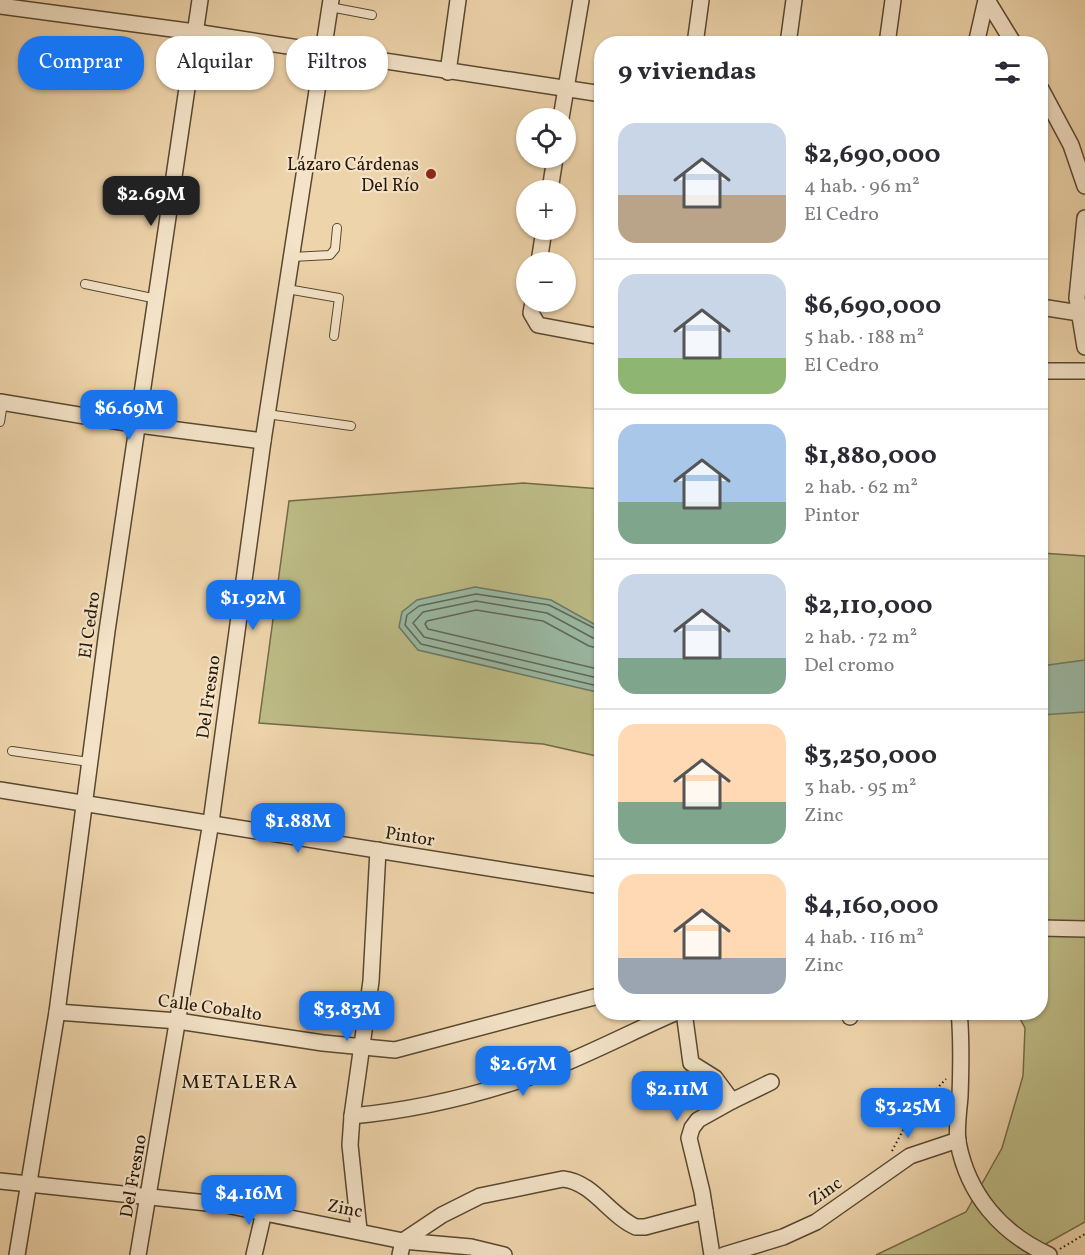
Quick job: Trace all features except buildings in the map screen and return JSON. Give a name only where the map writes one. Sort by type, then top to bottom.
[{"type":"street","name":"El Cedro","points":[[17,1255],[57,1012],[89,762],[200,0]]},
{"type":"street","points":[[448,72],[458,0]]},
{"type":"street","points":[[563,108],[581,0]]},
{"type":"street","points":[[696,36],[701,0]]},
{"type":"street","points":[[789,36],[795,0]]},
{"type":"street","points":[[888,36],[893,0]]},
{"type":"street","points":[[978,36],[986,0]]},
{"type":"street","points":[[986,0],[1009,36]]},
{"type":"street","name":"Del Fresno","points":[[326,36],[331,4]]},
{"type":"street","points":[[0,6],[195,32],[286,47]]},
{"type":"street","points":[[388,63],[594,93]]},
{"type":"street","name":"Del Fresno","points":[[138,1255],[211,822],[262,441],[317,90]]},
{"type":"street","points":[[1048,99],[1078,143],[1085,186]]},
{"type":"street","points":[[1084,340],[1077,298],[1085,218]]},
{"type":"street","points":[[1048,308],[1079,313]]},
{"type":"street","points":[[531,312],[538,325],[594,336]]},
{"type":"street","points":[[1048,371],[1085,371]]},
{"type":"street","points":[[2,402],[139,426],[262,441]]},
{"type":"street","name":"Pintor","points":[[0,790],[594,885]]},
{"type":"street","points":[[359,1230],[350,1145],[371,981],[378,850]]},
{"type":"street","points":[[1048,928],[1085,929]]},
{"type":"street","name":"Calle Cobalto","points":[[57,1012],[178,1021],[363,1047],[406,1048],[594,997]]},
{"type":"street","points":[[352,1116],[420,1108],[507,1085],[563,1064],[659,1020]]},
{"type":"street","points":[[685,1020],[691,1063],[715,1078],[732,1101]]},
{"type":"street","points":[[959,1020],[962,1062],[958,1140],[969,1176],[986,1208],[1008,1231],[1049,1255]]},
{"type":"street","points":[[712,1255],[689,1138],[692,1128],[708,1112],[771,1082]]},
{"type":"street","name":"Zinc","points":[[724,1255],[783,1237],[816,1222],[910,1156],[958,1140]]},
{"type":"street","points":[[401,1248],[442,1215],[480,1196],[564,1179],[573,1180],[584,1187],[636,1227],[645,1227],[705,1211]]},
{"type":"street","name":"Zinc","points":[[0,1181],[264,1212],[359,1230],[401,1248],[471,1247],[504,1255]]},
{"type":"street","points":[[254,1255],[264,1212]]},
{"type":"lane","points":[[331,4],[372,15]]},
{"type":"lane","points":[[292,256],[330,255],[335,249],[337,228]]},
{"type":"lane","points":[[85,284],[157,299]]},
{"type":"lane","points":[[287,289],[339,298],[334,336]]},
{"type":"lane","points":[[0,422],[2,402]]},
{"type":"lane","points":[[267,414],[351,426]]},
{"type":"lane","points":[[12,751],[89,762]]},
{"type":"path","points":[[888,1157],[910,1117],[962,1062]]},
{"type":"path","points":[[1049,1255],[1085,1234]]},
{"type":"shaded area","points":[[523,483],[594,488],[594,755],[543,744],[259,723],[289,501]]},
{"type":"shaded area","points":[[1048,553],[1085,556],[1085,1222],[1026,1255],[876,1255],[966,1212],[1002,1148],[1023,1076],[1025,1028],[1021,1020],[1048,1020]]},
{"type":"water","points":[[475,587],[551,600],[594,624],[594,691],[418,650],[399,627],[402,612],[417,600]]},
{"type":"water","points":[[1085,660],[1085,712],[1048,715],[1048,665]]},
{"type":"place","name":"Lázaro Cárdenas Del Río","points":[[431,174]]},
{"type":"district","name":"METALERA","points":[[240,1081]]}]
